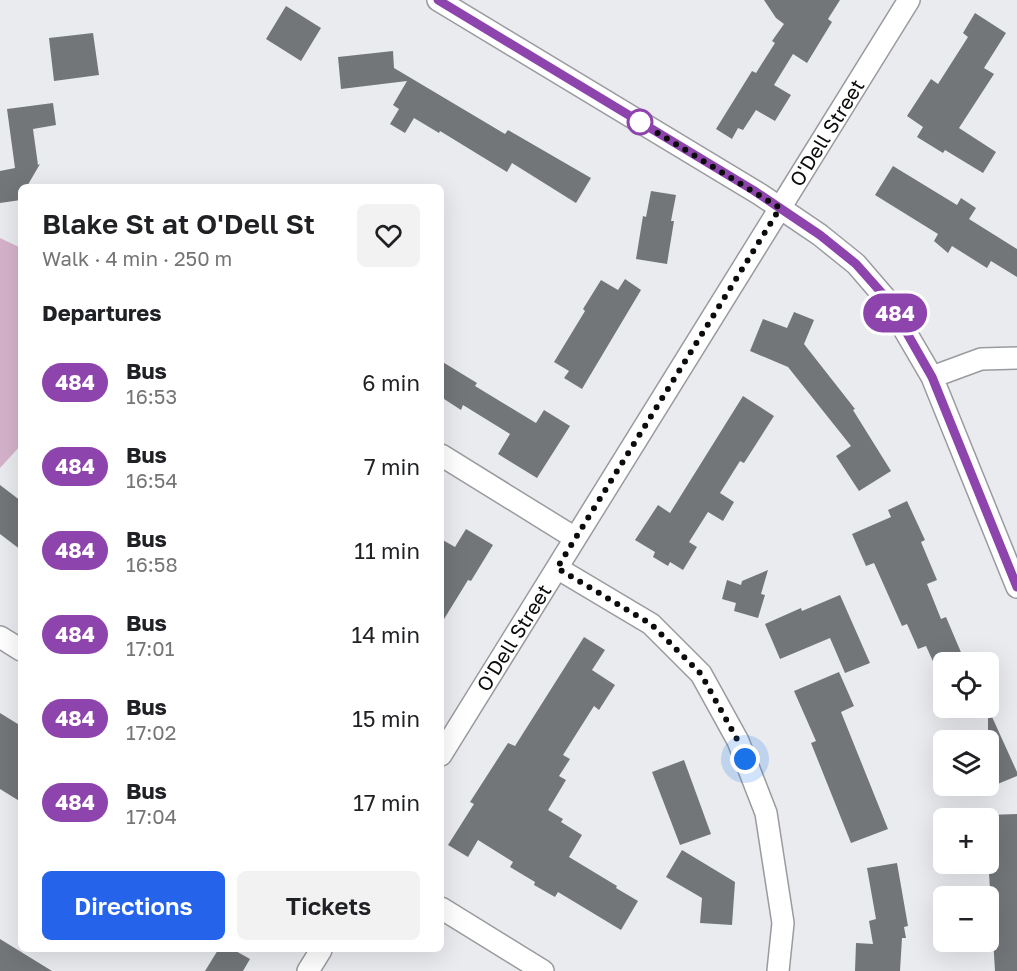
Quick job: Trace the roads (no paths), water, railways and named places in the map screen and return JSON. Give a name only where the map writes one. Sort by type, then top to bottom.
[{"type":"street","points":[[438,0],[780,208],[820,235],[856,264],[888,300],[932,377],[1017,587]]},
{"type":"street","name":"O'Dell Street","points":[[444,750],[909,0]]},
{"type":"street","points":[[932,377],[981,359],[1017,358]]},
{"type":"street","points":[[444,457],[575,538]]},
{"type":"street","points":[[557,568],[651,624],[701,674],[738,741],[766,813],[783,923],[778,971]]},
{"type":"street","points":[[0,637],[18,648]]},
{"type":"street","points":[[444,910],[543,971]]},
{"type":"street","points":[[308,971],[320,952]]}]
